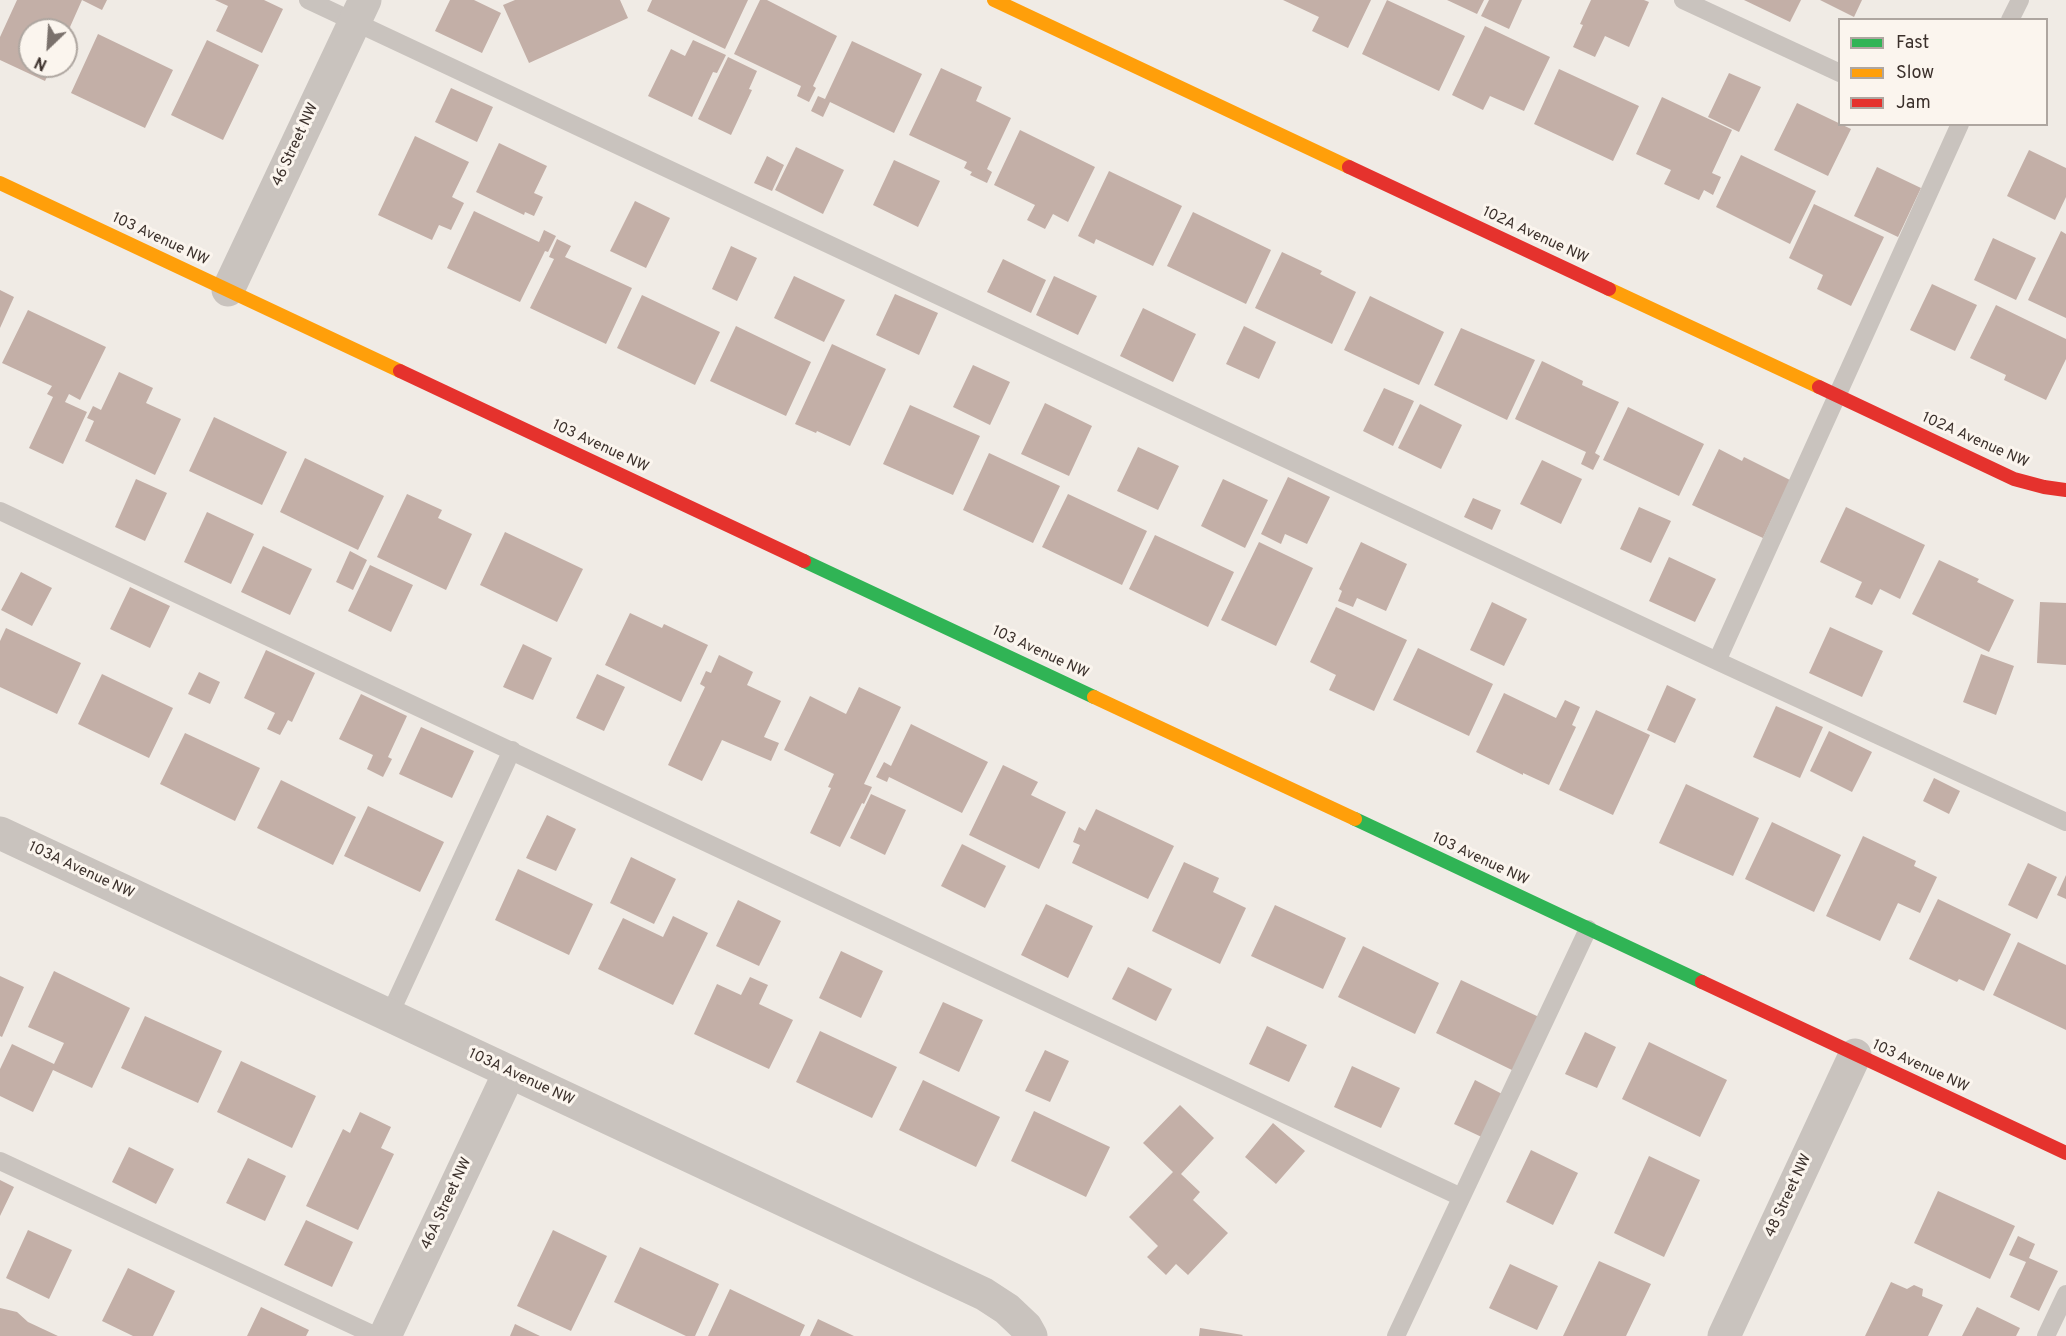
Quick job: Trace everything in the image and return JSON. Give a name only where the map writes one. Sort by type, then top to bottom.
[{"type":"street","name":"102A Avenue NW","points":[[994,0],[2014,479],[2066,490]]},
{"type":"street","name":"46 Street NW","points":[[228,290],[359,11]]},
{"type":"street","name":"103 Avenue NW","points":[[0,183],[2066,1153]]},
{"type":"street","name":"103A Avenue NW","points":[[0,833],[984,1294],[1007,1309],[1026,1327],[1031,1336]]},
{"type":"street","name":"48 Street NW","points":[[1724,1336],[1855,1055]]},
{"type":"street","name":"46A Street NW","points":[[385,1336],[509,1073]]},
{"type":"lane","points":[[308,0],[359,11],[1716,661],[2066,822]]},
{"type":"lane","points":[[1683,0],[1838,74]]},
{"type":"lane","points":[[2011,18],[2020,0]]},
{"type":"lane","points":[[1716,661],[1838,397],[1955,126]]},
{"type":"lane","points":[[0,511],[1461,1197]]},
{"type":"lane","points":[[389,1016],[512,750]]},
{"type":"lane","points":[[1396,1336],[1588,929]]},
{"type":"lane","points":[[0,1161],[376,1336]]},
{"type":"lane","points":[[2046,1336],[2066,1294]]},
{"type":"building","points":[[17,0],[82,0],[74,18],[18,18],[18,68],[0,60],[0,37]]},
{"type":"building","points":[[82,0],[107,0],[102,10]]},
{"type":"building","points":[[215,0],[264,0],[283,9],[262,53],[216,31],[228,6]]},
{"type":"building","points":[[450,0],[474,0],[501,13],[482,53],[435,31]]},
{"type":"building","points":[[515,0],[620,0],[628,18],[529,63],[503,5]]},
{"type":"building","points":[[652,0],[748,0],[725,49],[647,11]]},
{"type":"building","points":[[760,0],[767,0],[837,36],[813,86],[816,88],[809,102],[797,96],[801,86],[734,54]]},
{"type":"building","points":[[1283,0],[1371,0],[1348,48],[1312,31],[1319,17]]},
{"type":"building","points":[[1387,0],[1465,36],[1439,91],[1362,54]]},
{"type":"building","points":[[1447,0],[1484,0],[1477,14]]},
{"type":"building","points":[[1489,0],[1522,0],[1509,29],[1481,16]]},
{"type":"building","points":[[1591,0],[1644,0],[1649,2],[1629,47],[1605,36],[1595,57],[1573,47]]},
{"type":"building","points":[[1744,0],[1801,0],[1790,22]]},
{"type":"building","points":[[1820,0],[1862,0],[1854,17]]},
{"type":"building","points":[[1485,26],[1550,57],[1524,111],[1490,96],[1483,110],[1452,95]]},
{"type":"building","points":[[98,34],[173,70],[145,128],[71,93]]},
{"type":"building","points":[[207,40],[259,65],[223,140],[171,115]]},
{"type":"building","points":[[693,40],[726,55],[717,73],[713,72],[692,117],[648,96],[671,49],[685,56]]},
{"type":"building","points":[[852,41],[922,74],[894,133],[830,102],[823,117],[811,111],[818,96],[825,99]]},
{"type":"building","points":[[728,57],[757,71],[749,89],[752,90],[731,135],[698,119]]},
{"type":"building","points":[[941,68],[982,87],[976,101],[1011,118],[987,169],[992,172],[987,183],[970,175],[972,172],[964,168],[967,162],[909,135]]},
{"type":"building","points":[[1559,69],[1639,106],[1613,161],[1534,124]]},
{"type":"building","points":[[1729,73],[1761,87],[1739,132],[1708,117]]},
{"type":"building","points":[[451,88],[493,107],[477,142],[435,122]]},
{"type":"building","points":[[1662,97],[1732,130],[1712,173],[1721,177],[1713,195],[1704,190],[1699,200],[1664,184],[1671,170],[1636,154]]},
{"type":"building","points":[[1797,103],[1838,123],[1838,126],[1851,129],[1828,176],[1774,150]]},
{"type":"building","points":[[1020,130],[1095,167],[1068,222],[1053,214],[1045,229],[1027,220],[1035,205],[994,185]]},
{"type":"building","points":[[415,136],[469,162],[452,197],[464,203],[451,230],[439,225],[432,240],[378,215]]},
{"type":"building","points":[[499,143],[547,166],[534,193],[543,197],[534,216],[525,212],[524,215],[476,192]]},
{"type":"building","points":[[796,147],[844,170],[823,214],[775,190]]},
{"type":"building","points":[[2029,150],[2066,168],[2066,197],[2055,220],[2007,196]]},
{"type":"building","points":[[1741,155],[1816,191],[1790,244],[1716,207]]},
{"type":"building","points":[[767,156],[784,165],[772,191],[754,183]]},
{"type":"building","points":[[894,160],[940,181],[918,227],[873,205]]},
{"type":"building","points":[[1877,167],[1921,188],[1898,237],[1854,216]]},
{"type":"building","points":[[1109,171],[1182,206],[1153,266],[1096,239],[1094,244],[1078,236]]},
{"type":"building","points":[[635,201],[670,218],[646,268],[610,251]]},
{"type":"building","points":[[1814,204],[1884,237],[1851,306],[1817,289],[1823,275],[1789,258]]},
{"type":"building","points":[[474,211],[539,242],[544,230],[556,236],[548,252],[545,251],[520,302],[447,268]]},
{"type":"building","points":[[1193,212],[1271,250],[1246,304],[1167,266]]},
{"type":"building","points":[[2061,231],[2066,234],[2066,318],[2028,300]]},
{"type":"building","points":[[1993,238],[2036,258],[2016,300],[1974,280]]},
{"type":"building","points":[[557,239],[571,246],[565,257],[632,288],[606,344],[530,308],[554,259],[549,257]]},
{"type":"building","points":[[731,246],[757,258],[737,301],[712,289]]},
{"type":"building","points":[[1282,252],[1322,271],[1320,274],[1356,292],[1332,344],[1255,308]]},
{"type":"building","points":[[1003,259],[1046,280],[1031,313],[987,292]]},
{"type":"building","points":[[794,276],[845,300],[824,342],[774,318]]},
{"type":"building","points":[[1054,276],[1097,296],[1078,335],[1036,315]]},
{"type":"building","points":[[1932,284],[1977,305],[1955,351],[1910,330]]},
{"type":"building","points":[[0,290],[14,297],[0,328]]},
{"type":"building","points":[[895,294],[938,313],[919,355],[876,335]]},
{"type":"building","points":[[642,295],[720,332],[695,385],[617,348]]},
{"type":"building","points":[[1370,296],[1444,332],[1419,385],[1344,350]]},
{"type":"building","points":[[1996,305],[2066,339],[2066,359],[2046,400],[2004,380],[2006,375],[1970,358]]},
{"type":"building","points":[[1143,308],[1196,334],[1173,382],[1120,356]]},
{"type":"building","points":[[28,310],[106,347],[80,400],[69,394],[65,402],[87,412],[63,464],[29,448],[53,397],[47,394],[52,386],[2,363]]},
{"type":"building","points":[[736,326],[811,362],[786,416],[710,381]]},
{"type":"building","points":[[1244,326],[1276,342],[1259,379],[1226,364]]},
{"type":"building","points":[[1461,328],[1535,360],[1507,420],[1434,385]]},
{"type":"building","points":[[832,344],[886,369],[850,446],[795,424]]},
{"type":"building","points":[[1542,361],[1583,381],[1582,385],[1619,402],[1595,453],[1600,456],[1593,470],[1581,464],[1586,452],[1515,419]]},
{"type":"building","points":[[973,365],[1010,382],[990,425],[953,407]]},
{"type":"building","points":[[119,372],[153,388],[146,403],[181,419],[155,475],[85,441],[94,421],[87,418],[93,406],[101,410]]},
{"type":"building","points":[[1384,388],[1414,401],[1393,446],[1363,431]]},
{"type":"building","points":[[1045,403],[1092,426],[1069,476],[1021,454]]},
{"type":"building","points":[[1420,404],[1462,425],[1441,469],[1398,448]]},
{"type":"building","points":[[910,405],[980,436],[953,495],[883,464]]},
{"type":"building","points":[[1628,407],[1704,444],[1679,496],[1603,460]]},
{"type":"building","points":[[214,417],[287,452],[262,505],[189,471]]},
{"type":"building","points":[[1138,447],[1179,466],[1158,510],[1117,491]]},
{"type":"building","points":[[1719,449],[1742,461],[1744,457],[1790,480],[1763,538],[1692,505]]},
{"type":"building","points":[[989,453],[1060,486],[1033,543],[963,510]]},
{"type":"building","points":[[305,458],[384,496],[358,550],[280,512]]},
{"type":"building","points":[[1542,460],[1582,479],[1561,524],[1520,504]]},
{"type":"building","points":[[1288,477],[1330,497],[1307,544],[1285,534],[1281,544],[1261,534]]},
{"type":"building","points":[[136,479],[167,493],[145,541],[115,527]]},
{"type":"building","points":[[1223,479],[1268,500],[1245,548],[1201,526]]},
{"type":"building","points":[[407,494],[442,510],[438,518],[472,534],[446,590],[377,557]]},
{"type":"building","points":[[1068,494],[1147,531],[1122,585],[1042,547]]},
{"type":"building","points":[[1473,498],[1501,510],[1492,530],[1464,517]]},
{"type":"building","points":[[1639,507],[1671,521],[1651,563],[1620,549]]},
{"type":"building","points":[[1846,507],[1925,545],[1900,599],[1880,589],[1872,605],[1855,597],[1862,582],[1820,562]]},
{"type":"building","points":[[207,512],[254,534],[231,584],[184,562]]},
{"type":"building","points":[[505,532],[583,569],[557,622],[480,585]]},
{"type":"building","points":[[1155,535],[1234,572],[1208,627],[1129,589]]},
{"type":"building","points":[[1259,542],[1313,568],[1276,646],[1221,620]]},
{"type":"building","points":[[1361,542],[1407,564],[1386,611],[1357,598],[1353,607],[1338,601],[1342,591],[1339,589]]},
{"type":"building","points":[[263,546],[312,569],[290,615],[241,592]]},
{"type":"building","points":[[350,551],[367,560],[353,590],[336,582]]},
{"type":"building","points":[[1669,557],[1716,579],[1695,622],[1649,601]]},
{"type":"building","points":[[1939,560],[1979,579],[1977,582],[2014,600],[1989,652],[1912,614]]},
{"type":"building","points":[[370,565],[413,585],[391,632],[348,611]]},
{"type":"building","points":[[21,572],[52,588],[32,626],[1,610]]},
{"type":"building","points":[[130,587],[170,606],[150,648],[110,629]]},
{"type":"building","points":[[1492,602],[1527,619],[1504,666],[1470,650]]},
{"type":"building","points":[[2040,602],[2066,603],[2066,665],[2037,663]]},
{"type":"building","points":[[1336,607],[1407,640],[1374,711],[1329,690],[1336,675],[1310,662]]},
{"type":"building","points":[[630,613],[662,628],[664,624],[708,645],[681,702],[605,665]]},
{"type":"building","points":[[1830,627],[1883,651],[1862,697],[1809,673]]},
{"type":"building","points":[[6,628],[81,663],[57,714],[0,687],[0,641]]},
{"type":"building","points":[[523,644],[552,658],[533,700],[503,687]]},
{"type":"building","points":[[1418,648],[1493,684],[1469,736],[1393,700]]},
{"type":"building","points":[[266,650],[315,673],[292,722],[288,720],[280,735],[267,729],[275,713],[244,698]]},
{"type":"building","points":[[1981,654],[2014,666],[1996,715],[1963,702]]},
{"type":"building","points":[[719,655],[753,672],[747,685],[781,701],[764,737],[779,743],[771,761],[722,740],[702,781],[668,765],[705,687],[700,684],[706,671],[711,673]]},
{"type":"building","points":[[199,672],[220,682],[210,704],[188,694]]},
{"type":"building","points":[[102,674],[173,708],[149,758],[78,724]]},
{"type":"building","points":[[597,674],[625,687],[604,731],[576,718]]},
{"type":"building","points":[[1667,685],[1696,699],[1675,743],[1647,730]]},
{"type":"building","points":[[859,687],[901,707],[864,784],[872,787],[840,847],[810,833],[831,788],[828,787],[834,774],[784,750],[810,696],[846,714]]},
{"type":"building","points":[[1504,693],[1556,718],[1565,700],[1580,707],[1572,725],[1576,727],[1549,785],[1476,752]]},
{"type":"building","points":[[361,694],[407,716],[388,757],[392,759],[383,777],[367,769],[373,755],[339,739]]},
{"type":"building","points":[[1776,706],[1823,727],[1800,778],[1753,757]]},
{"type":"building","points":[[1596,710],[1650,735],[1613,815],[1559,790]]},
{"type":"building","points":[[911,724],[988,762],[962,813],[889,777],[887,782],[876,777],[884,762],[891,766]]},
{"type":"building","points":[[421,727],[474,751],[452,798],[399,774]]},
{"type":"building","points":[[1829,731],[1872,752],[1852,792],[1810,771]]},
{"type":"building","points":[[185,733],[260,768],[235,821],[160,784]]},
{"type":"building","points":[[1003,765],[1038,782],[1031,795],[1066,812],[1039,869],[969,835]]},
{"type":"building","points":[[1934,778],[1960,791],[1949,814],[1923,801]]},
{"type":"building","points":[[281,780],[356,817],[333,865],[257,828]]},
{"type":"building","points":[[1686,784],[1759,818],[1733,876],[1659,843]]},
{"type":"building","points":[[871,794],[906,810],[885,855],[850,838]]},
{"type":"building","points":[[368,806],[444,842],[420,892],[344,856]]},
{"type":"building","points":[[1096,809],[1174,846],[1148,899],[1072,863],[1080,845],[1073,842],[1079,827],[1085,831]]},
{"type":"building","points":[[547,815],[576,829],[556,871],[526,858]]},
{"type":"building","points":[[1772,822],[1841,855],[1814,912],[1745,879]]},
{"type":"building","points":[[1863,836],[1916,861],[1914,866],[1937,877],[1920,913],[1898,903],[1880,941],[1826,916]]},
{"type":"building","points":[[962,844],[1006,866],[985,908],[941,886]]},
{"type":"building","points":[[631,857],[676,879],[654,924],[610,903]]},
{"type":"building","points":[[1184,862],[1219,878],[1213,892],[1246,908],[1220,964],[1152,931]]},
{"type":"building","points":[[2028,863],[2057,877],[2037,919],[2008,905]]},
{"type":"building","points":[[518,869],[593,904],[569,955],[495,920]]},
{"type":"building","points":[[2066,875],[2066,899],[2057,895]]},
{"type":"building","points":[[1938,899],[2011,934],[1984,991],[1959,979],[1957,982],[1909,959]]},
{"type":"building","points":[[738,900],[781,921],[759,966],[716,946]]},
{"type":"building","points":[[1046,904],[1093,926],[1068,978],[1021,955]]},
{"type":"building","points":[[1275,905],[1346,938],[1323,989],[1251,956]]},
{"type":"building","points":[[673,916],[708,933],[673,1005],[598,969],[623,918],[663,937]]},
{"type":"building","points":[[2018,942],[2066,965],[2066,1030],[1993,995]]},
{"type":"building","points":[[1363,946],[1439,983],[1415,1034],[1338,997]]},
{"type":"building","points":[[841,951],[883,971],[861,1018],[819,998]]},
{"type":"building","points":[[1128,967],[1172,989],[1156,1021],[1112,999]]},
{"type":"building","points":[[54,971],[130,1008],[92,1088],[53,1070],[33,1112],[0,1096],[0,1069],[12,1044],[54,1064],[64,1043],[28,1027]]},
{"type":"building","points":[[0,976],[24,987],[2,1037],[0,1036]]},
{"type":"building","points":[[750,977],[768,985],[759,1004],[793,1020],[769,1069],[694,1034],[717,984],[741,995]]},
{"type":"building","points":[[1461,980],[1539,1017],[1514,1071],[1436,1033]]},
{"type":"building","points":[[943,1002],[983,1020],[959,1072],[919,1053]]},
{"type":"building","points":[[145,1016],[222,1051],[198,1103],[121,1068]]},
{"type":"building","points":[[1267,1026],[1307,1045],[1289,1082],[1249,1064]]},
{"type":"building","points":[[820,1031],[897,1067],[872,1118],[796,1082]]},
{"type":"building","points":[[1585,1032],[1616,1047],[1597,1088],[1565,1074]]},
{"type":"building","points":[[1649,1042],[1727,1080],[1700,1137],[1622,1099]]},
{"type":"building","points":[[1045,1050],[1069,1061],[1050,1102],[1025,1091]]},
{"type":"building","points":[[241,1061],[316,1096],[292,1148],[217,1112]]},
{"type":"building","points":[[1352,1066],[1400,1088],[1381,1128],[1334,1107]]},
{"type":"building","points":[[923,1080],[1000,1117],[976,1167],[899,1130]]},
{"type":"building","points":[[1475,1080],[1508,1097],[1488,1140],[1454,1124]]},
{"type":"building","points":[[1180,1105],[1214,1138],[1181,1174],[1200,1192],[1193,1200],[1228,1233],[1188,1275],[1176,1264],[1166,1275],[1147,1257],[1158,1246],[1129,1217],[1173,1172],[1143,1143]]},
{"type":"building","points":[[1034,1111],[1110,1147],[1086,1197],[1011,1161]]},
{"type":"building","points":[[360,1112],[391,1127],[381,1148],[394,1154],[358,1230],[306,1206],[343,1129],[350,1133]]},
{"type":"building","points":[[1273,1123],[1305,1151],[1276,1184],[1245,1157]]},
{"type":"building","points":[[129,1147],[174,1169],[156,1204],[112,1182]]},
{"type":"building","points":[[1531,1150],[1578,1173],[1553,1225],[1506,1202]]},
{"type":"building","points":[[1649,1156],[1700,1180],[1664,1257],[1614,1233]]},
{"type":"building","points":[[248,1158],[286,1176],[265,1221],[226,1203]]},
{"type":"building","points":[[0,1180],[14,1187],[0,1216]]},
{"type":"building","points":[[1938,1191],[2015,1226],[1990,1279],[1914,1243]]},
{"type":"building","points":[[306,1220],[353,1242],[332,1287],[284,1265]]},
{"type":"building","points":[[28,1230],[72,1250],[49,1299],[6,1278]]},
{"type":"building","points":[[553,1230],[607,1256],[571,1331],[517,1306]]},
{"type":"building","points":[[2018,1236],[2035,1244],[2029,1258],[2058,1271],[2039,1311],[2010,1297],[2026,1262],[2009,1255]]},
{"type":"building","points":[[640,1247],[719,1284],[695,1336],[686,1336],[614,1302]]},
{"type":"building","points":[[1599,1261],[1651,1284],[1626,1336],[1563,1336]]},
{"type":"building","points":[[1510,1264],[1558,1286],[1537,1330],[1489,1308]]},
{"type":"building","points":[[128,1268],[175,1291],[153,1336],[133,1336],[102,1321]]},
{"type":"building","points":[[1891,1282],[1907,1289],[1914,1285],[1923,1289],[1922,1296],[1943,1305],[1928,1336],[1865,1336]]},
{"type":"building","points":[[730,1289],[805,1325],[800,1336],[708,1336]]},
{"type":"building","points":[[261,1307],[309,1330],[306,1336],[247,1336]]},
{"type":"building","points":[[1977,1307],[2020,1328],[2016,1336],[1962,1336]]},
{"type":"building","points":[[0,1308],[17,1312],[28,1322],[58,1336],[0,1336]]},
{"type":"building","points":[[818,1319],[854,1336],[810,1336]]},
{"type":"building","points":[[515,1324],[540,1336],[510,1336]]},
{"type":"building","points":[[1200,1328],[1243,1335],[1199,1336]]},
{"type":"traffic: fast","points":[[804,561],[1094,697]]},
{"type":"traffic: fast","points":[[1355,819],[1702,982]]},
{"type":"traffic: slow","points":[[994,0],[1349,167]]},
{"type":"traffic: slow","points":[[0,183],[400,371]]},
{"type":"traffic: slow","points":[[1609,289],[1819,387]]},
{"type":"traffic: slow","points":[[1094,697],[1355,819]]},
{"type":"traffic: jam","points":[[1349,167],[1609,289]]},
{"type":"traffic: jam","points":[[400,371],[804,561]]},
{"type":"traffic: jam","points":[[1819,387],[2014,479],[2066,490]]},
{"type":"traffic: jam","points":[[1702,982],[2066,1153]]}]
